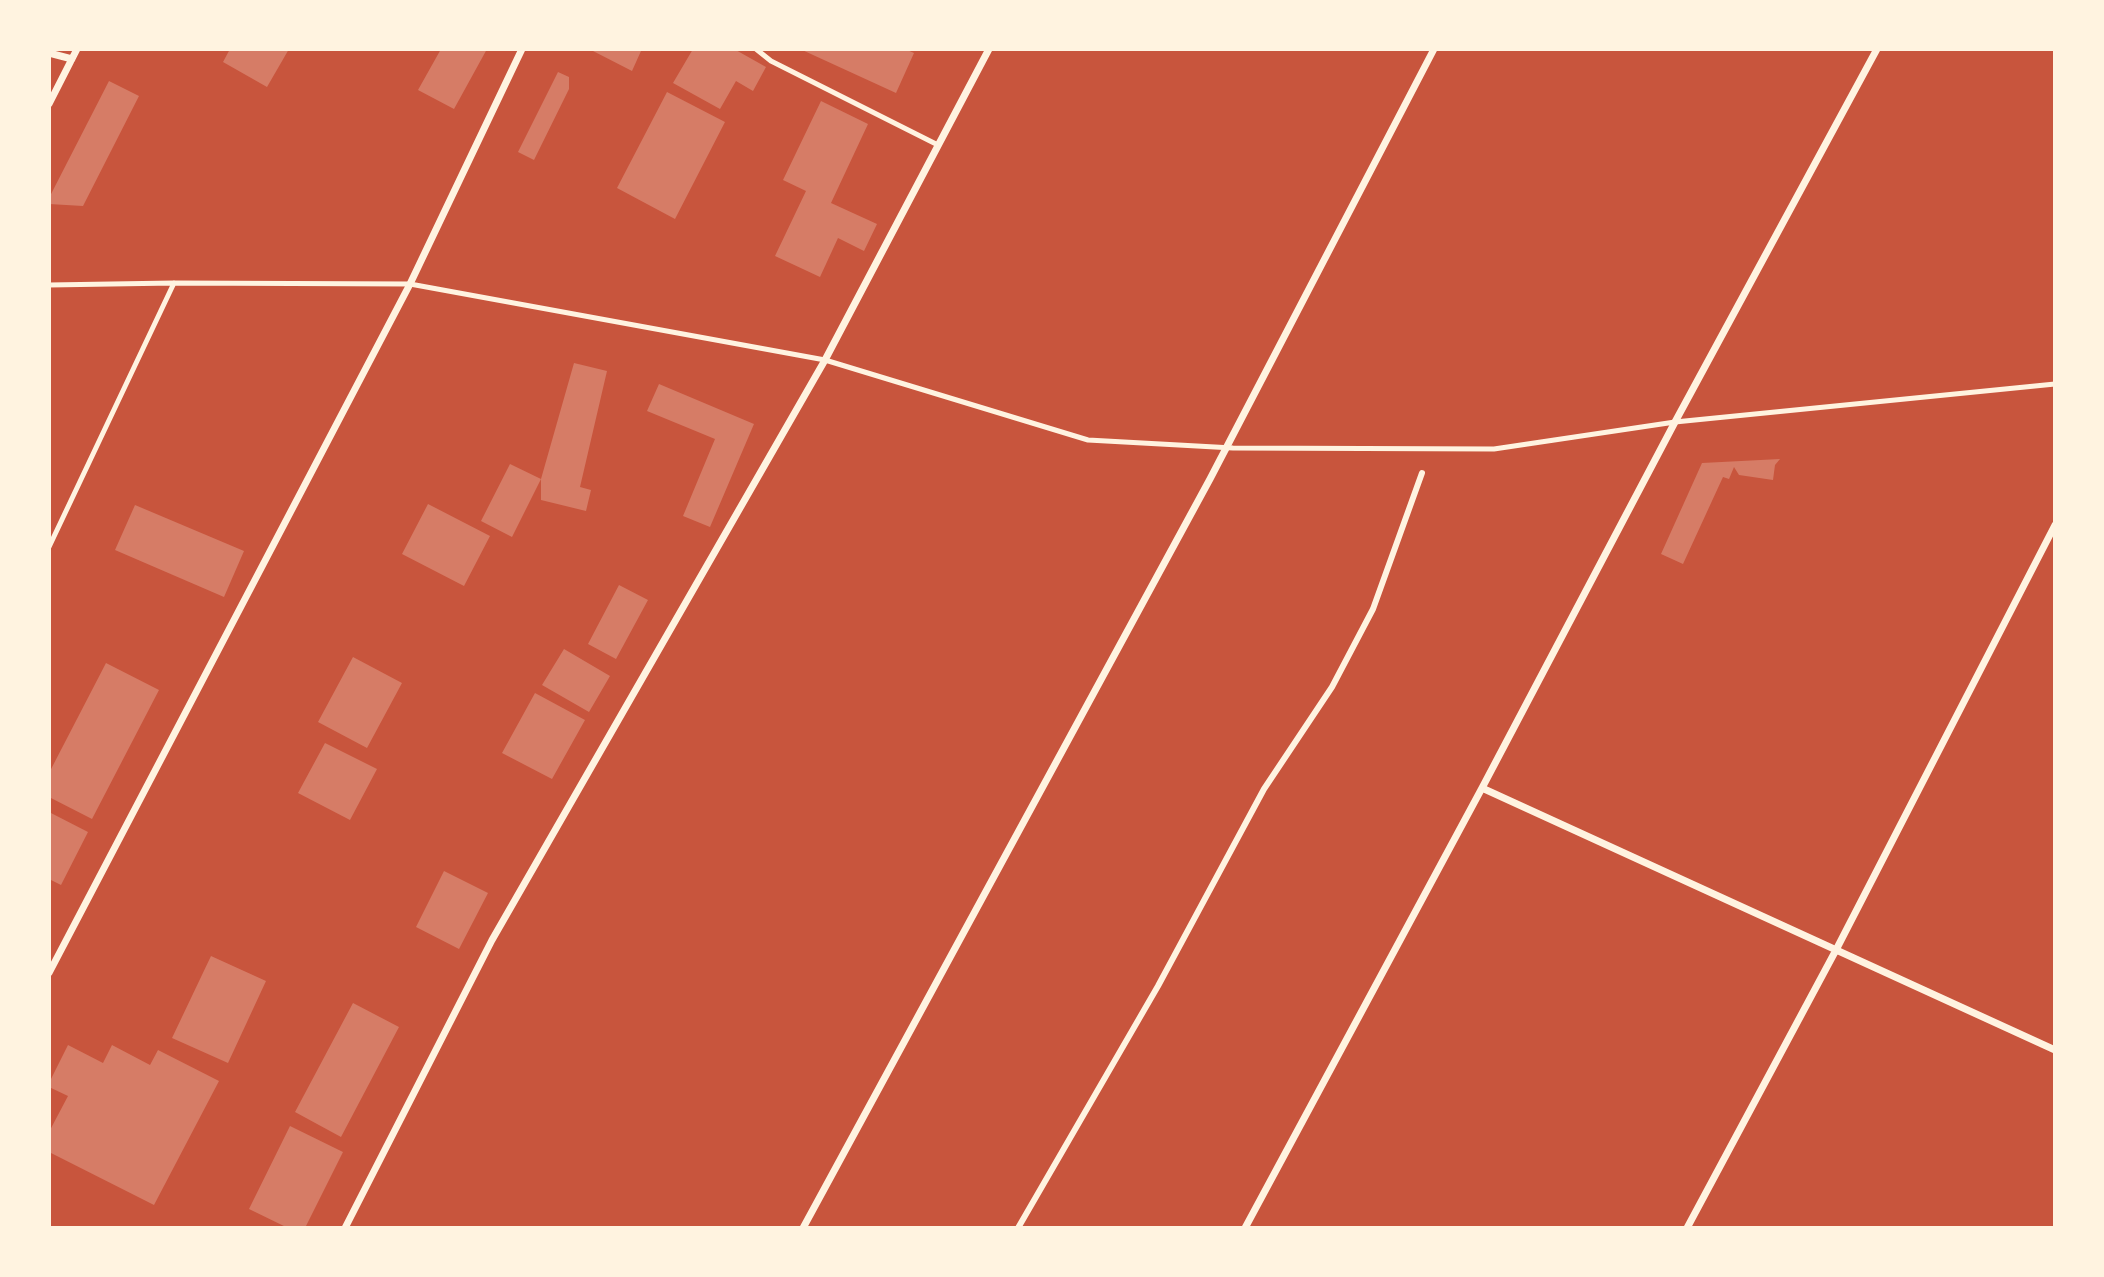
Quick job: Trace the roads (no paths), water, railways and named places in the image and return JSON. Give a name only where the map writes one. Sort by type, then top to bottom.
[{"type":"street","points":[[49,104],[77,49]]},
{"type":"street","points":[[49,972],[410,284],[522,49]]},
{"type":"street","points":[[345,1228],[492,940],[825,360],[989,49]]},
{"type":"street","points":[[803,1228],[1210,480],[1434,49]]},
{"type":"street","points":[[1245,1228],[1877,49]]},
{"type":"street","points":[[49,53],[72,59]]},
{"type":"street","points":[[1018,1228],[1158,986],[1264,789],[1332,687],[1367,621],[1422,473]]},
{"type":"street","points":[[1687,1228],[1836,950],[2055,525]]},
{"type":"street","points":[[1482,788],[2055,1050]]},
{"type":"lane","points":[[756,49],[771,61],[938,145]]},
{"type":"lane","points":[[49,547],[174,283]]},
{"type":"lane","points":[[49,285],[410,284],[825,360],[1088,440],[1233,448],[1494,449],[1675,422],[2055,384]]}]
